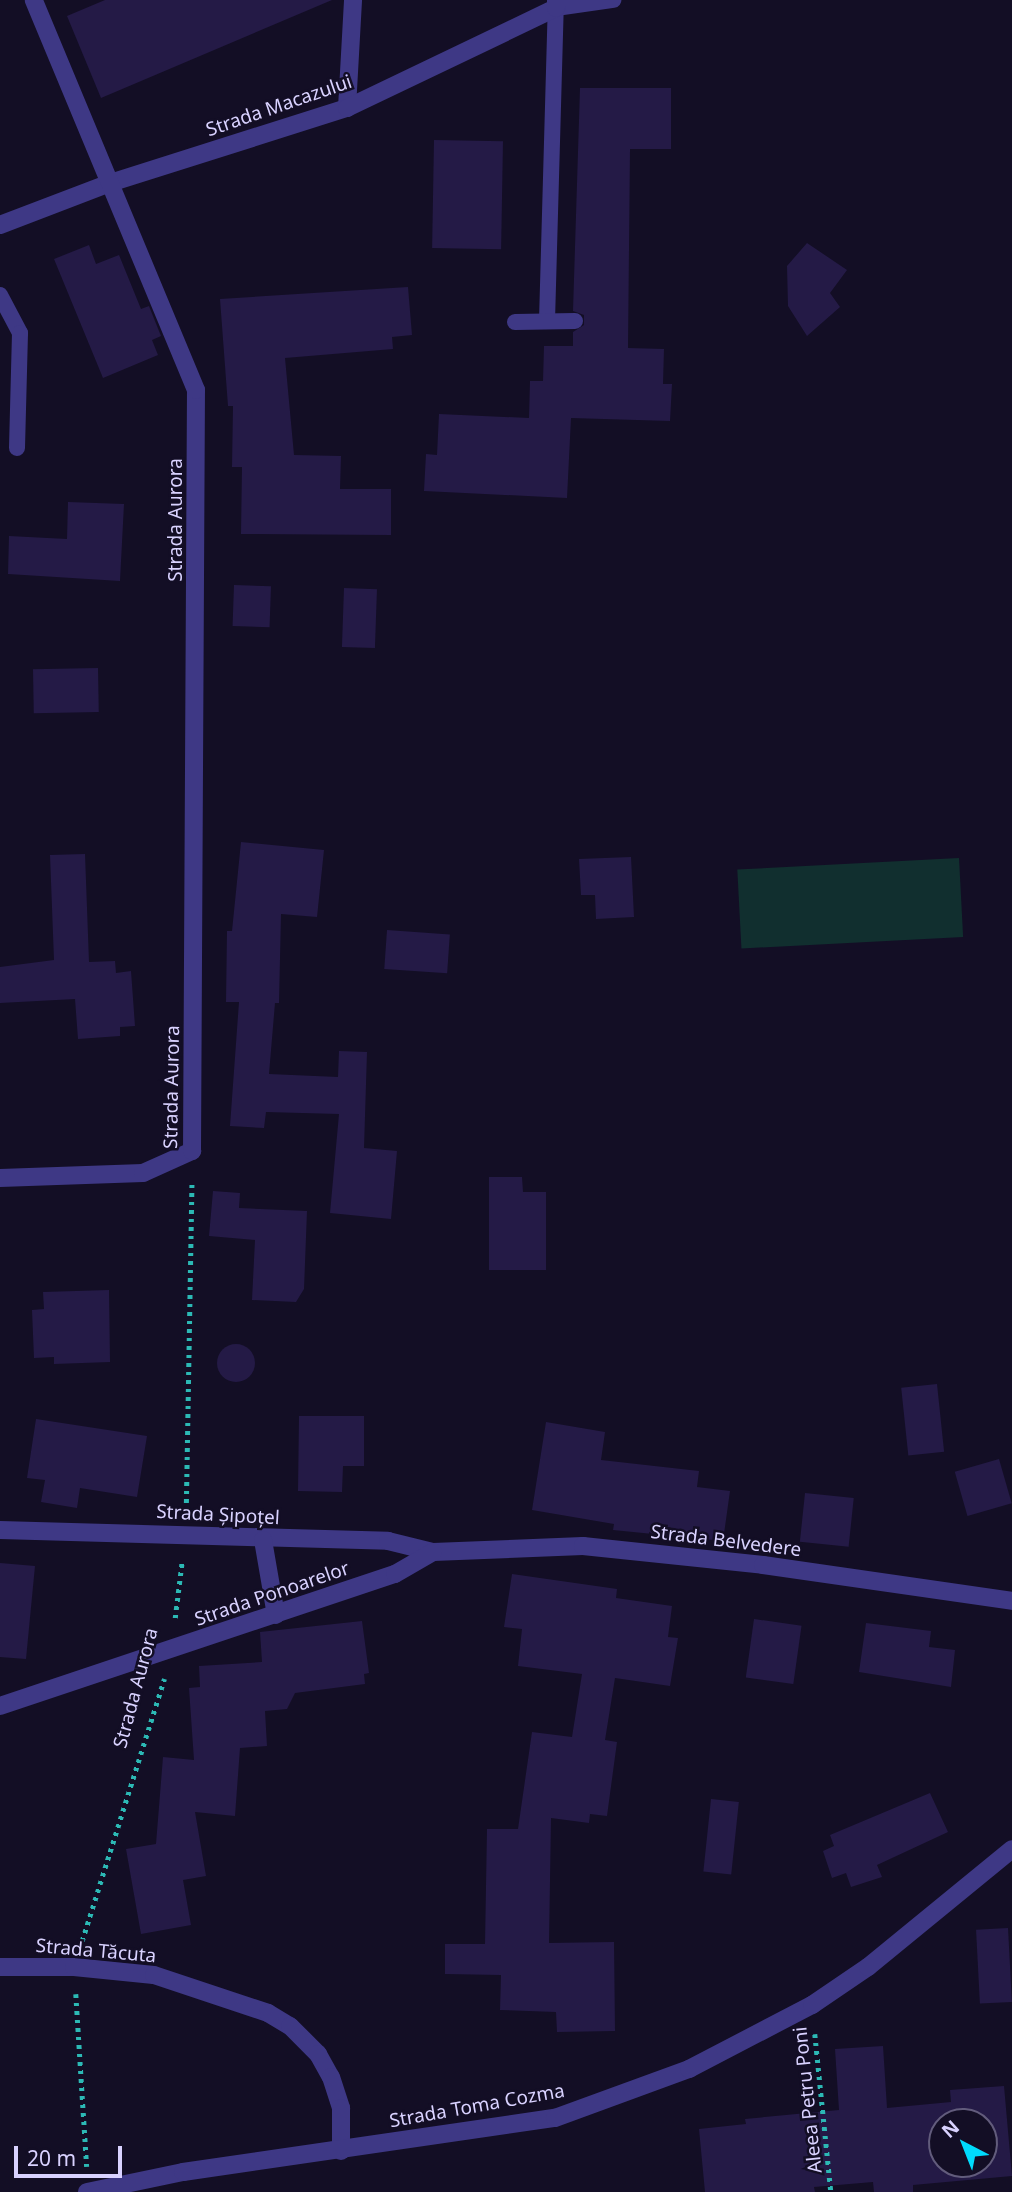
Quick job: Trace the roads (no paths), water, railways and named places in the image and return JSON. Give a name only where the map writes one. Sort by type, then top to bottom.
[{"type":"street","name":"Strada Aurora","points":[[0,1178],[143,1173],[192,1151],[196,390],[34,0]]},
{"type":"street","points":[[347,108],[353,0]]},
{"type":"street","name":"Strada Macazului","points":[[0,225],[110,183],[347,108],[556,4]]},
{"type":"street","name":"Strada Șipoțel","points":[[0,1530],[186,1534],[263,1540],[388,1541],[433,1552]]},
{"type":"street","points":[[263,1540],[276,1615]]},
{"type":"street","name":"Strada Belvedere","points":[[433,1552],[583,1546],[763,1565],[1012,1601]]},
{"type":"street","name":"Strada Ponoarelor","points":[[0,1706],[395,1574],[433,1552]]},
{"type":"street","name":"Strada Toma Cozma","points":[[88,2192],[183,2172],[555,2118],[689,2070],[812,2005],[868,1967],[1012,1849]]},
{"type":"street","name":"Strada Tăcuta","points":[[0,1967],[74,1967],[154,1975],[229,1996],[290,2026],[318,2054],[331,2077],[341,2108],[341,2151]]},
{"type":"lane","points":[[547,321],[556,4],[613,0]]},
{"type":"lane","points":[[0,295],[20,333],[17,448]]},
{"type":"lane","points":[[515,322],[575,321]]}]
